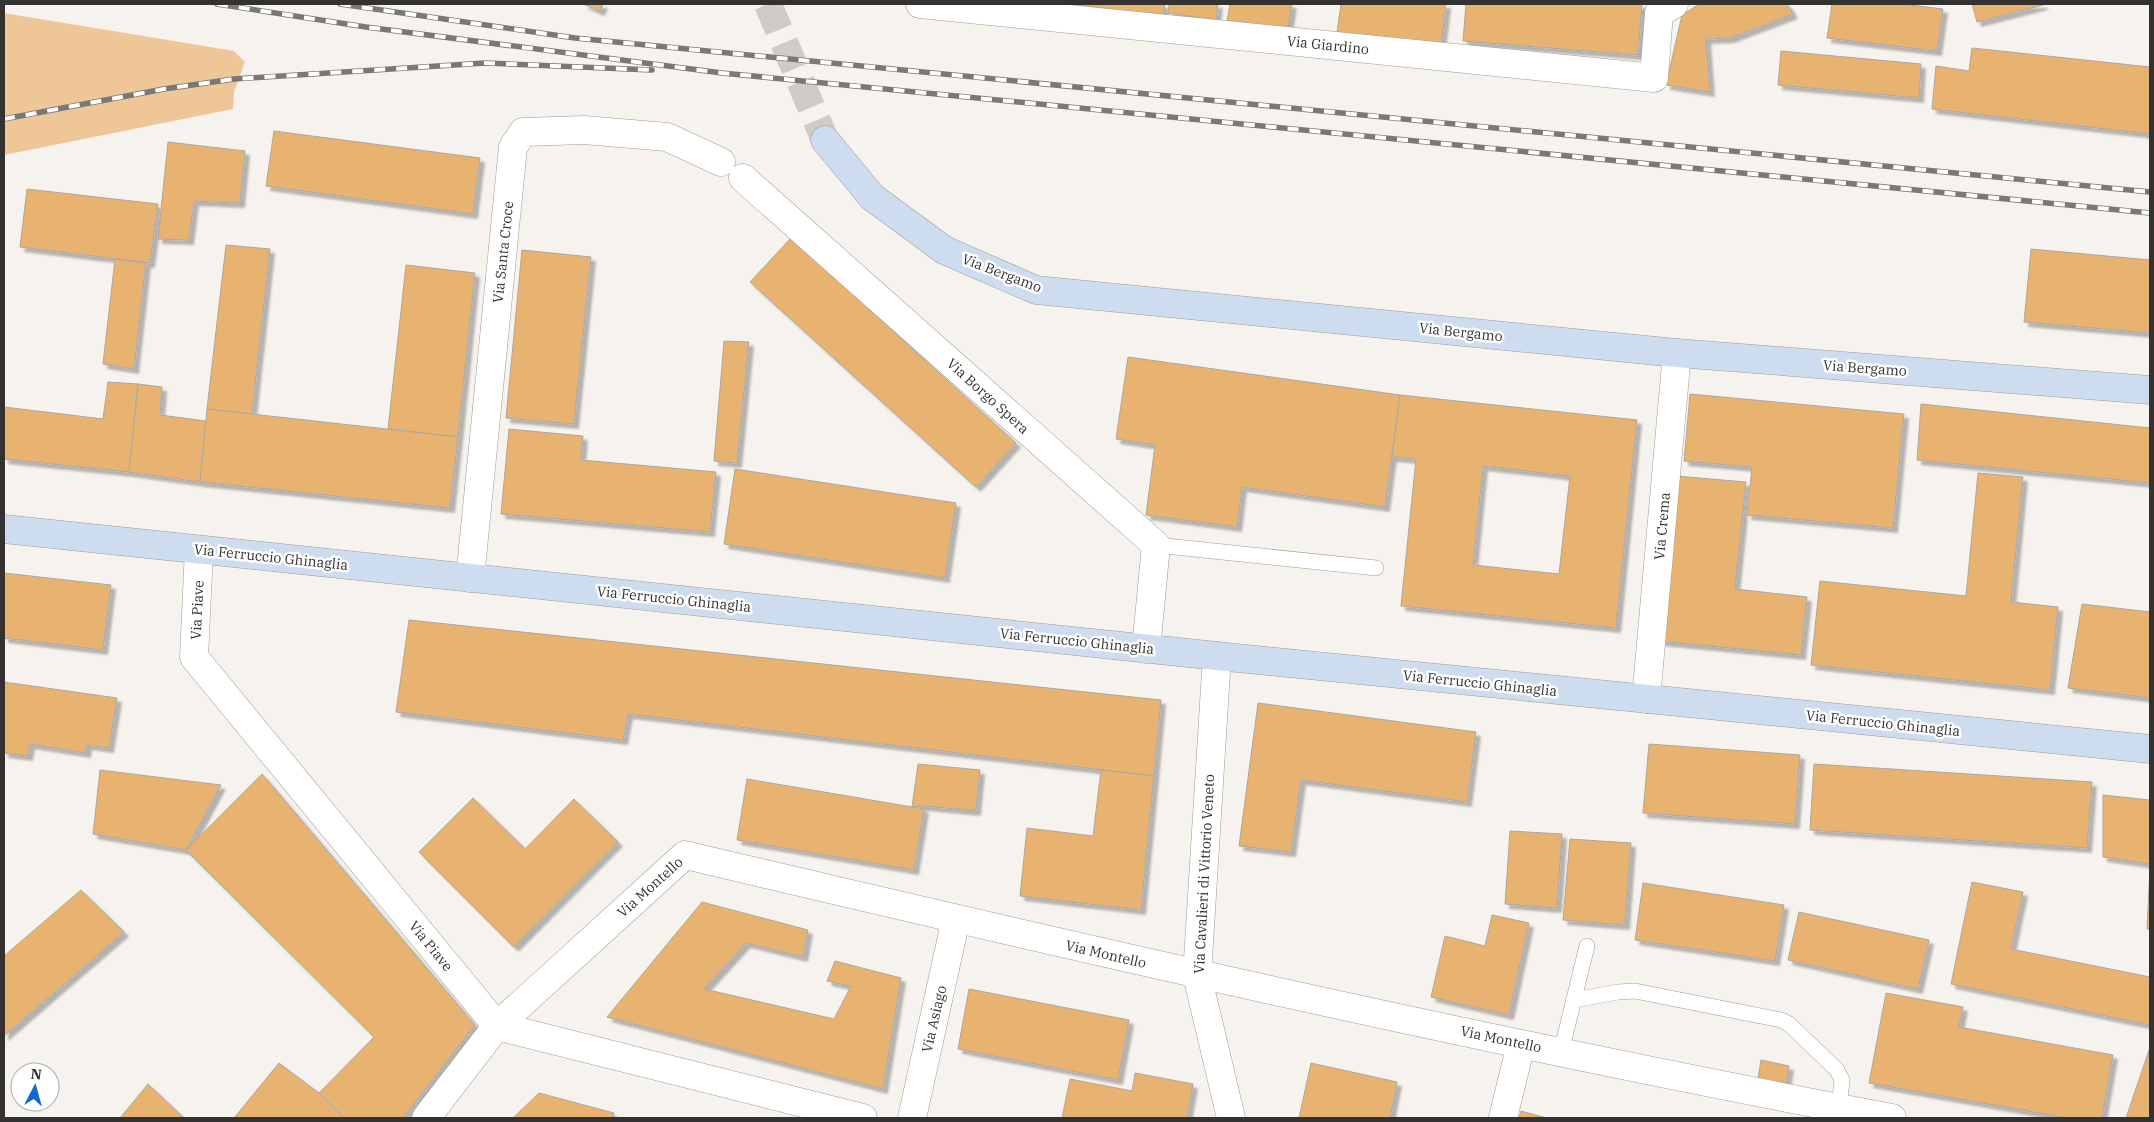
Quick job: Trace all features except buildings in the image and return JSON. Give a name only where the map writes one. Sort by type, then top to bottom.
[{"type":"main road","name":"Via Bergamo","points":[[824,140],[872,197],[944,250],[1036,290],[1677,354],[2150,390]]},
{"type":"main road","name":"Via Ferruccio Ghinaglia","points":[[4,529],[1146,649],[2150,749]]},
{"type":"street","name":"Via Giardino","points":[[920,4],[1654,78],[1659,14],[1674,4]]},
{"type":"street","name":"Via Santa Croce","points":[[470,578],[513,147],[523,132],[584,130],[667,137],[721,162]]},
{"type":"street","name":"Via Borgo Spera","points":[[743,178],[1156,545]]},
{"type":"street","name":"Via Crema","points":[[1646,700],[1677,354]]},
{"type":"street","points":[[1146,649],[1156,545]]},
{"type":"street","name":"Via Piave","points":[[200,550],[194,657],[497,1026]]},
{"type":"street","name":"Via Cavalieri di Vittorio Veneto","points":[[1217,656],[1197,975],[1231,1118]]},
{"type":"street","name":"Via Montello","points":[[426,1118],[497,1026],[685,854],[1197,975],[1844,1112],[1892,1118]]},
{"type":"street","name":"Via Asiago","points":[[912,1118],[956,919]]},
{"type":"street","points":[[497,1026],[862,1118]]},
{"type":"street","points":[[1504,1118],[1521,1044]]},
{"type":"lane","points":[[1156,545],[1376,568]]},
{"type":"lane","points":[[1562,1052],[1587,946]]},
{"type":"lane","points":[[1574,1000],[1635,991],[1781,1020],[1789,1024],[1837,1070],[1842,1080],[1844,1112]]},
{"type":"shaded area","points":[[4,13],[234,51],[245,62],[234,92],[233,109],[4,155]]},
{"type":"tunnel","points":[[768,4],[825,140]]},
{"type":"railway","points":[[217,4],[366,27],[722,73],[2150,213]]},
{"type":"railway","points":[[340,4],[575,38],[2150,192]]},
{"type":"railway","points":[[4,119],[164,89],[234,79],[485,63],[652,70]]}]
